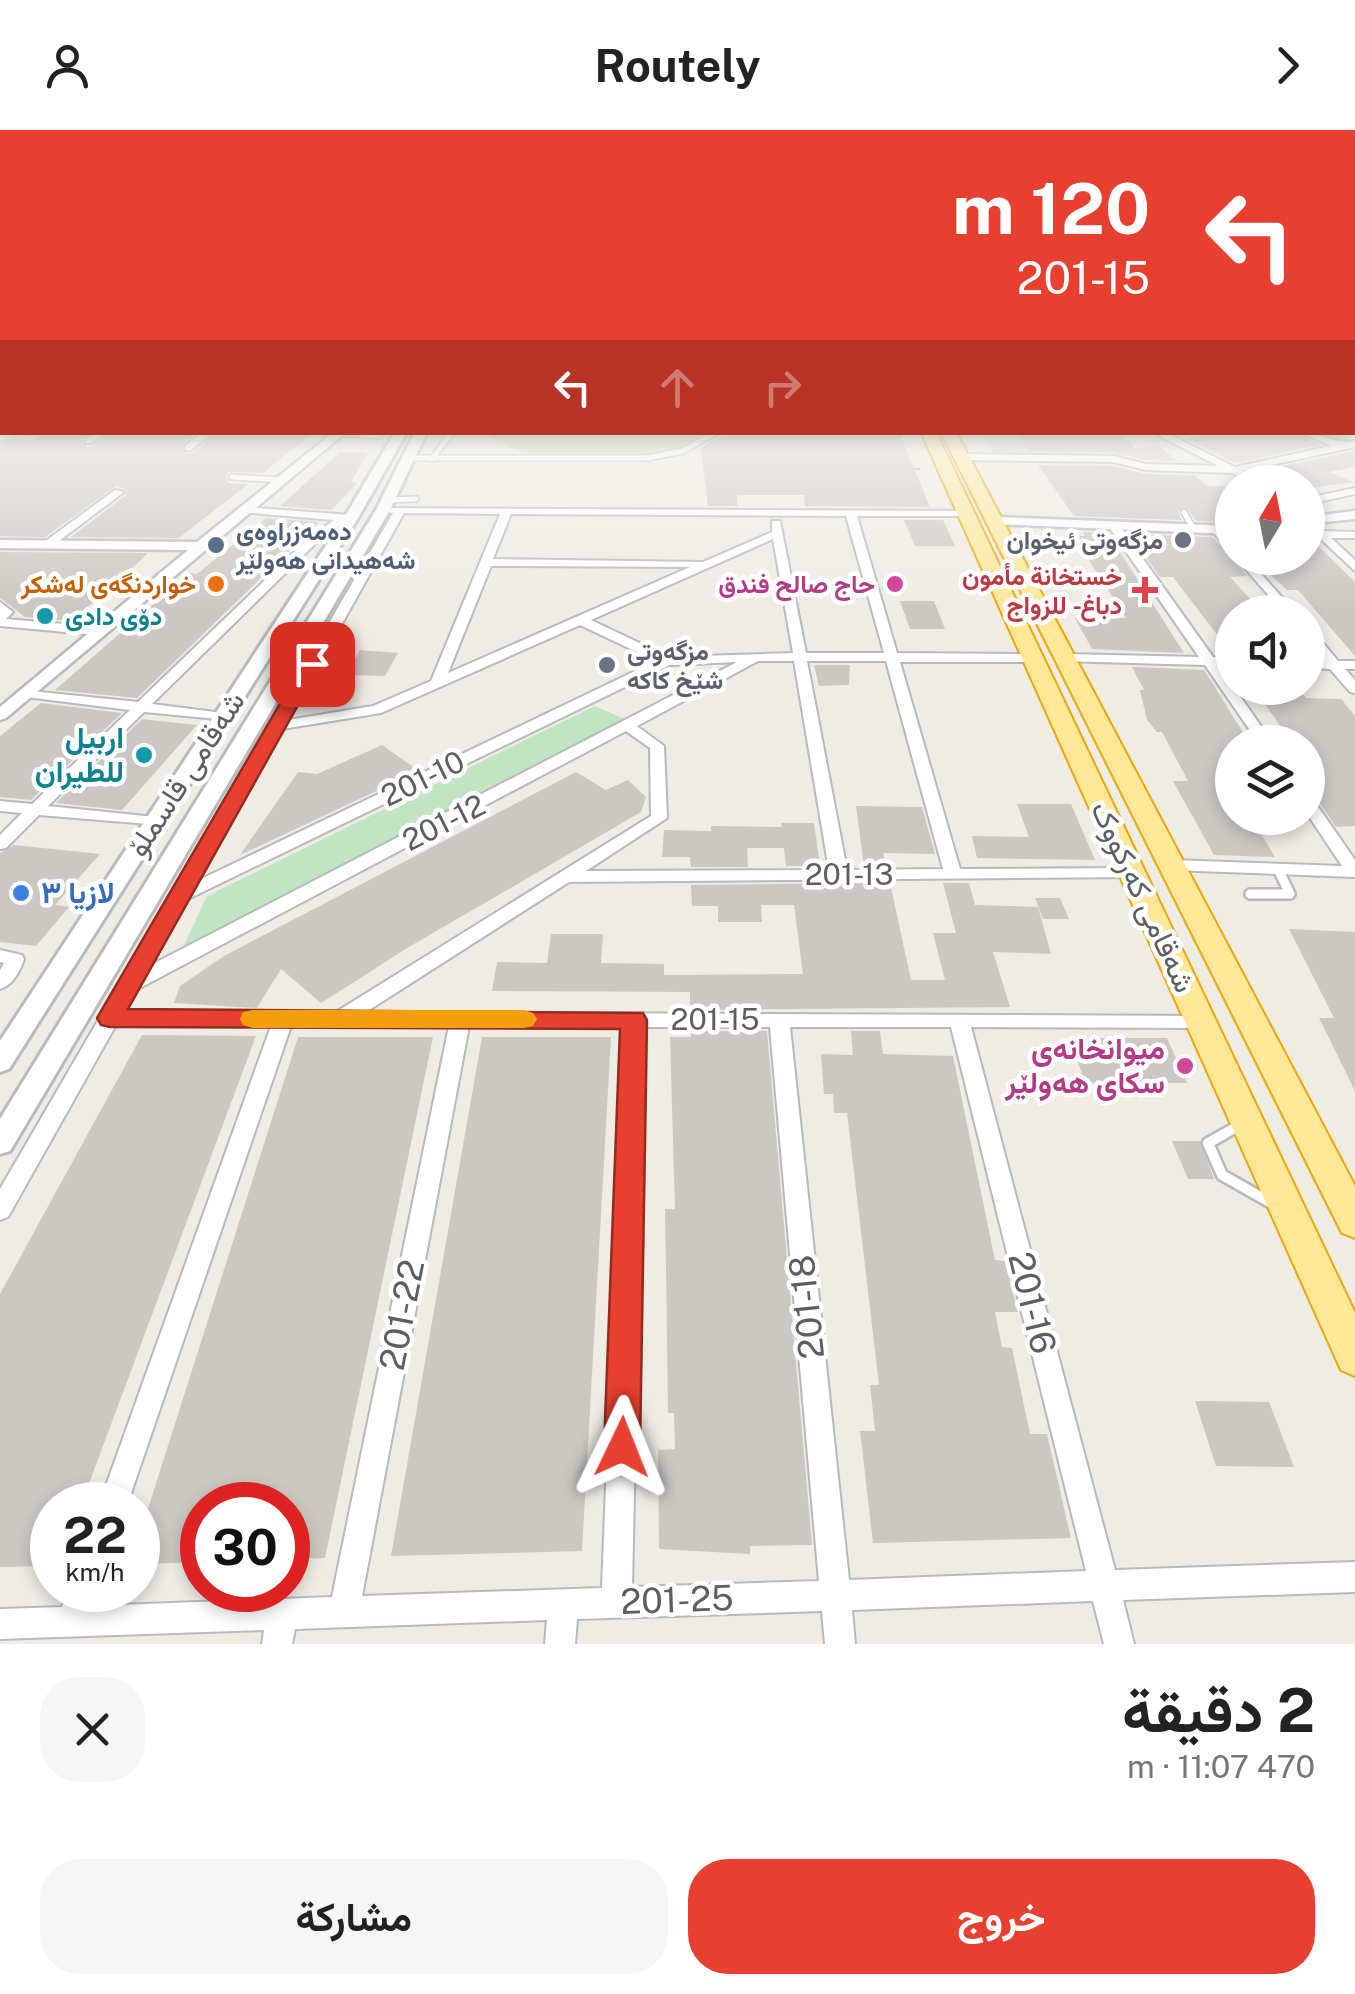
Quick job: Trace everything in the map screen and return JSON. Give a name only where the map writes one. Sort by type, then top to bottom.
[{"type":"highway","name":"شەقامی کەرکووک","points":[[944,469],[1355,1358]]},
{"type":"highway","name":"شەقامی کەرکووک","points":[[968,469],[1355,1222]]},
{"type":"highway","points":[[1148,907],[1162,919],[1184,921],[1192,915],[1191,904]]},
{"type":"highway","points":[[1172,961],[1173,949],[1192,944],[1207,948],[1220,960]]},
{"type":"main road","name":"شەقامی قاسملۆ","points":[[0,1062],[351,518],[389,469]]},
{"type":"main road","name":"شەقامی قاسملۆ","points":[[0,1143],[316,620],[390,506],[403,469]]},
{"type":"main road","points":[[285,619],[316,620]]},
{"type":"street","points":[[0,716],[295,469]]},
{"type":"street","points":[[1325,497],[1355,491]]},
{"type":"street","points":[[46,545],[118,492]]},
{"type":"street","points":[[0,1210],[276,726],[390,506],[964,513]]},
{"type":"street","points":[[243,510],[351,518]]},
{"type":"street","points":[[437,683],[507,510]]},
{"type":"street","points":[[774,512],[839,875]]},
{"type":"street","points":[[851,513],[954,874]]},
{"type":"street","points":[[1325,523],[1355,515]]},
{"type":"street","points":[[0,844],[312,541],[332,525],[351,518]]},
{"type":"street","points":[[995,521],[1215,530]]},
{"type":"street","points":[[1115,527],[1253,725]]},
{"type":"street","points":[[1325,528],[1355,535]]},
{"type":"street","points":[[276,726],[376,710],[778,533]]},
{"type":"street","points":[[1325,536],[1355,568]]},
{"type":"street","points":[[0,544],[200,546]]},
{"type":"street","points":[[87,546],[183,560]]},
{"type":"street","points":[[485,562],[708,564]]},
{"type":"street","points":[[1257,575],[1274,595]]},
{"type":"street","points":[[0,606],[6,612],[0,620]]},
{"type":"street","points":[[0,620],[98,631]]},
{"type":"street","points":[[580,620],[667,662],[757,657],[1032,658]]},
{"type":"street","points":[[1325,654],[1355,688]]},
{"type":"street","name":"201-12","points":[[129,985],[757,657]]},
{"type":"street","points":[[1065,658],[1215,662]]},
{"type":"street","name":"201-10","points":[[180,896],[667,662]]},
{"type":"street","points":[[1325,664],[1355,665]]},
{"type":"street","points":[[26,693],[223,717]]},
{"type":"street","points":[[339,1019],[659,818],[657,746],[629,727]]},
{"type":"street","points":[[0,806],[156,822]]},
{"type":"street","points":[[1325,829],[1355,872]]},
{"type":"street","points":[[1171,864],[1355,872]]},
{"type":"street","name":"201-13","points":[[566,877],[1131,873]]},
{"type":"street","name":"201-15","points":[[110,1018],[1200,1021]]},
{"type":"street","points":[[121,1482],[284,1019]]},
{"type":"street","name":"201-22","points":[[344,1612],[460,1019]]},
{"type":"street","points":[[618,1602],[634,1020]]},
{"type":"street","name":"201-18","points":[[779,1020],[840,1644]]},
{"type":"street","name":"201-16","points":[[960,1020],[1119,1644]]},
{"type":"street","name":"201-25","points":[[0,1624],[72,1621],[280,1629],[344,1612],[1355,1577]]},
{"type":"street","points":[[560,1644],[564,1604]]},
{"type":"street","points":[[72,1621],[75,1612]]},
{"type":"lane","points":[[232,476],[281,480]]},
{"type":"lane","points":[[390,506],[416,499]]},
{"type":"lane","points":[[1184,512],[1194,530]]},
{"type":"lane","points":[[1250,894],[1290,894],[1278,869]]},
{"type":"lane","points":[[1246,1121],[1208,1143],[1222,1175],[1289,1214]]},
{"type":"path","points":[[914,469],[922,469]]},
{"type":"green space","points":[[595,706],[629,721],[179,956],[207,896]]},
{"type":"building","points":[[0,469],[268,469],[263,473],[228,472],[229,483],[248,484],[179,538],[71,537],[126,495],[127,490],[116,486],[45,537],[0,536]]},
{"type":"building","points":[[321,469],[359,469],[351,482],[357,483],[331,510],[280,506]]},
{"type":"building","points":[[703,469],[914,469],[930,507],[805,506],[804,495],[737,495],[737,506],[708,506]]},
{"type":"building","points":[[1041,469],[1124,469],[1146,474],[1194,475],[1207,486],[1215,486],[1215,522],[1196,521],[1185,506],[1178,511],[1181,520],[1074,516]]},
{"type":"building","points":[[1325,469],[1346,469],[1329,472],[1353,482],[1325,486]]},
{"type":"building","points":[[266,518],[319,522],[137,698],[55,690],[189,573],[197,574]]},
{"type":"building","points":[[904,520],[943,520],[955,546],[915,546]]},
{"type":"building","points":[[1083,532],[1108,533],[1184,653],[1092,649],[1075,618],[1126,618],[1089,560],[1079,536],[1085,536]]},
{"type":"building","points":[[1130,534],[1212,537],[1215,575],[1246,575],[1230,577],[1246,595],[1215,595],[1215,632],[1173,577],[1160,577]]},
{"type":"building","points":[[0,552],[148,553],[110,590],[68,621],[25,617],[0,598]]},
{"type":"building","points":[[1325,553],[1355,582],[1355,656],[1325,621],[1325,595],[1287,590],[1271,575],[1325,575]]},
{"type":"building","points":[[900,601],[934,601],[945,629],[910,629]]},
{"type":"building","points":[[360,650],[398,653],[385,676],[346,675]]},
{"type":"building","points":[[814,665],[850,665],[849,685],[819,686]]},
{"type":"building","points":[[1132,667],[1204,670],[1215,688],[1215,705],[1226,705],[1238,725],[1215,725],[1215,835],[1262,835],[1275,857],[1214,855],[1173,781],[1188,781],[1162,732],[1157,732],[1147,720],[1140,690],[1144,690]]},
{"type":"building","points":[[1325,699],[1341,699],[1355,716],[1355,826],[1336,827],[1325,811],[1325,725],[1280,725],[1265,705],[1325,705]]},
{"type":"building","points":[[41,703],[122,713],[31,800],[0,797],[0,736]]},
{"type":"building","points":[[142,719],[197,725],[122,810],[56,803]]},
{"type":"building","points":[[382,745],[419,771],[240,855],[298,772],[317,774]]},
{"type":"building","points":[[576,772],[606,790],[628,780],[646,797],[641,812],[321,1003],[281,969],[257,1008],[174,1003],[180,986],[224,956]]},
{"type":"building","points":[[1017,804],[1071,804],[1095,860],[977,858],[972,836],[1029,837]]},
{"type":"building","points":[[856,806],[922,807],[935,854],[883,853],[886,866],[864,866]]},
{"type":"building","points":[[781,823],[814,823],[820,866],[786,866],[784,848],[747,848],[748,867],[691,867],[690,857],[662,857],[664,830],[782,827]]},
{"type":"building","points":[[14,845],[100,854],[55,905],[69,907],[36,946],[0,942],[0,853]]},
{"type":"building","points":[[890,883],[911,980],[945,980],[933,933],[956,933],[943,883],[969,883],[975,905],[1038,907],[1051,954],[993,952],[1010,1007],[690,1010],[690,992],[492,991],[497,962],[547,963],[551,934],[603,934],[601,963],[664,964],[664,975],[803,974],[794,905],[761,905],[762,922],[718,922],[718,906],[692,906],[691,885]]},
{"type":"building","points":[[1035,898],[1060,898],[1069,919],[1043,919]]},
{"type":"building","points":[[1289,929],[1355,932],[1355,1091],[1319,1018],[1334,1018]]},
{"type":"building","points":[[691,1031],[767,1031],[812,1545],[750,1546],[750,1554],[659,1549],[658,1450],[675,1449],[674,1413],[668,1413],[665,1209],[675,1209],[670,1037],[691,1037]]},
{"type":"building","points":[[851,1031],[880,1031],[883,1054],[953,1056],[995,1260],[1005,1261],[1018,1312],[995,1312],[1002,1347],[1012,1348],[1030,1434],[1047,1434],[1071,1538],[873,1543],[860,1431],[875,1431],[870,1385],[879,1385],[847,1113],[834,1113],[833,1094],[824,1094],[821,1054],[853,1055]]},
{"type":"building","points":[[142,1035],[256,1036],[90,1482],[30,1482],[30,1566],[0,1567],[0,1294]]},
{"type":"building","points":[[298,1037],[433,1037],[325,1558],[310,1558],[310,1482],[180,1482],[180,1563],[160,1563],[160,1482],[156,1482]]},
{"type":"building","points":[[482,1037],[611,1037],[582,1551],[391,1556]]},
{"type":"building","points":[[1070,1038],[1167,1038],[1187,1083],[1085,1083]]},
{"type":"building","points":[[1172,1141],[1200,1141],[1214,1179],[1188,1179]]},
{"type":"building","points":[[1195,1401],[1269,1402],[1294,1467],[1216,1466]]},
{"type":"slow traffic","points":[[253,1019],[524,1019]]},
{"type":"place","name":"مزگەوتی ئیخوان","points":[[1183,540]]},
{"type":"place","name":"دەمەزراوەی شەهیدانی هەولێر","points":[[216,545]]},
{"type":"place","name":"خواردنگەی لەشکر","points":[[216,584]]},
{"type":"place","name":"حاج صالح فندق","points":[[895,584]]},
{"type":"place","name":"خستخانة مأمون دباغ- للزواج","points":[[1145,590]]},
{"type":"place","name":"دۆى دادى","points":[[45,616]]},
{"type":"place","name":"مزگه‌وتی شێخ كاكه","points":[[607,665]]},
{"type":"place","name":"اربيل للطيران","points":[[144,755]]},
{"type":"place","name":"لازیا ٣","points":[[21,893]]},
{"type":"place","name":"میوانخانەی سکای هەولێر","points":[[1185,1066]]},
{"type":"route","points":[[312,664],[110,1018],[634,1020],[622,1447]]}]
